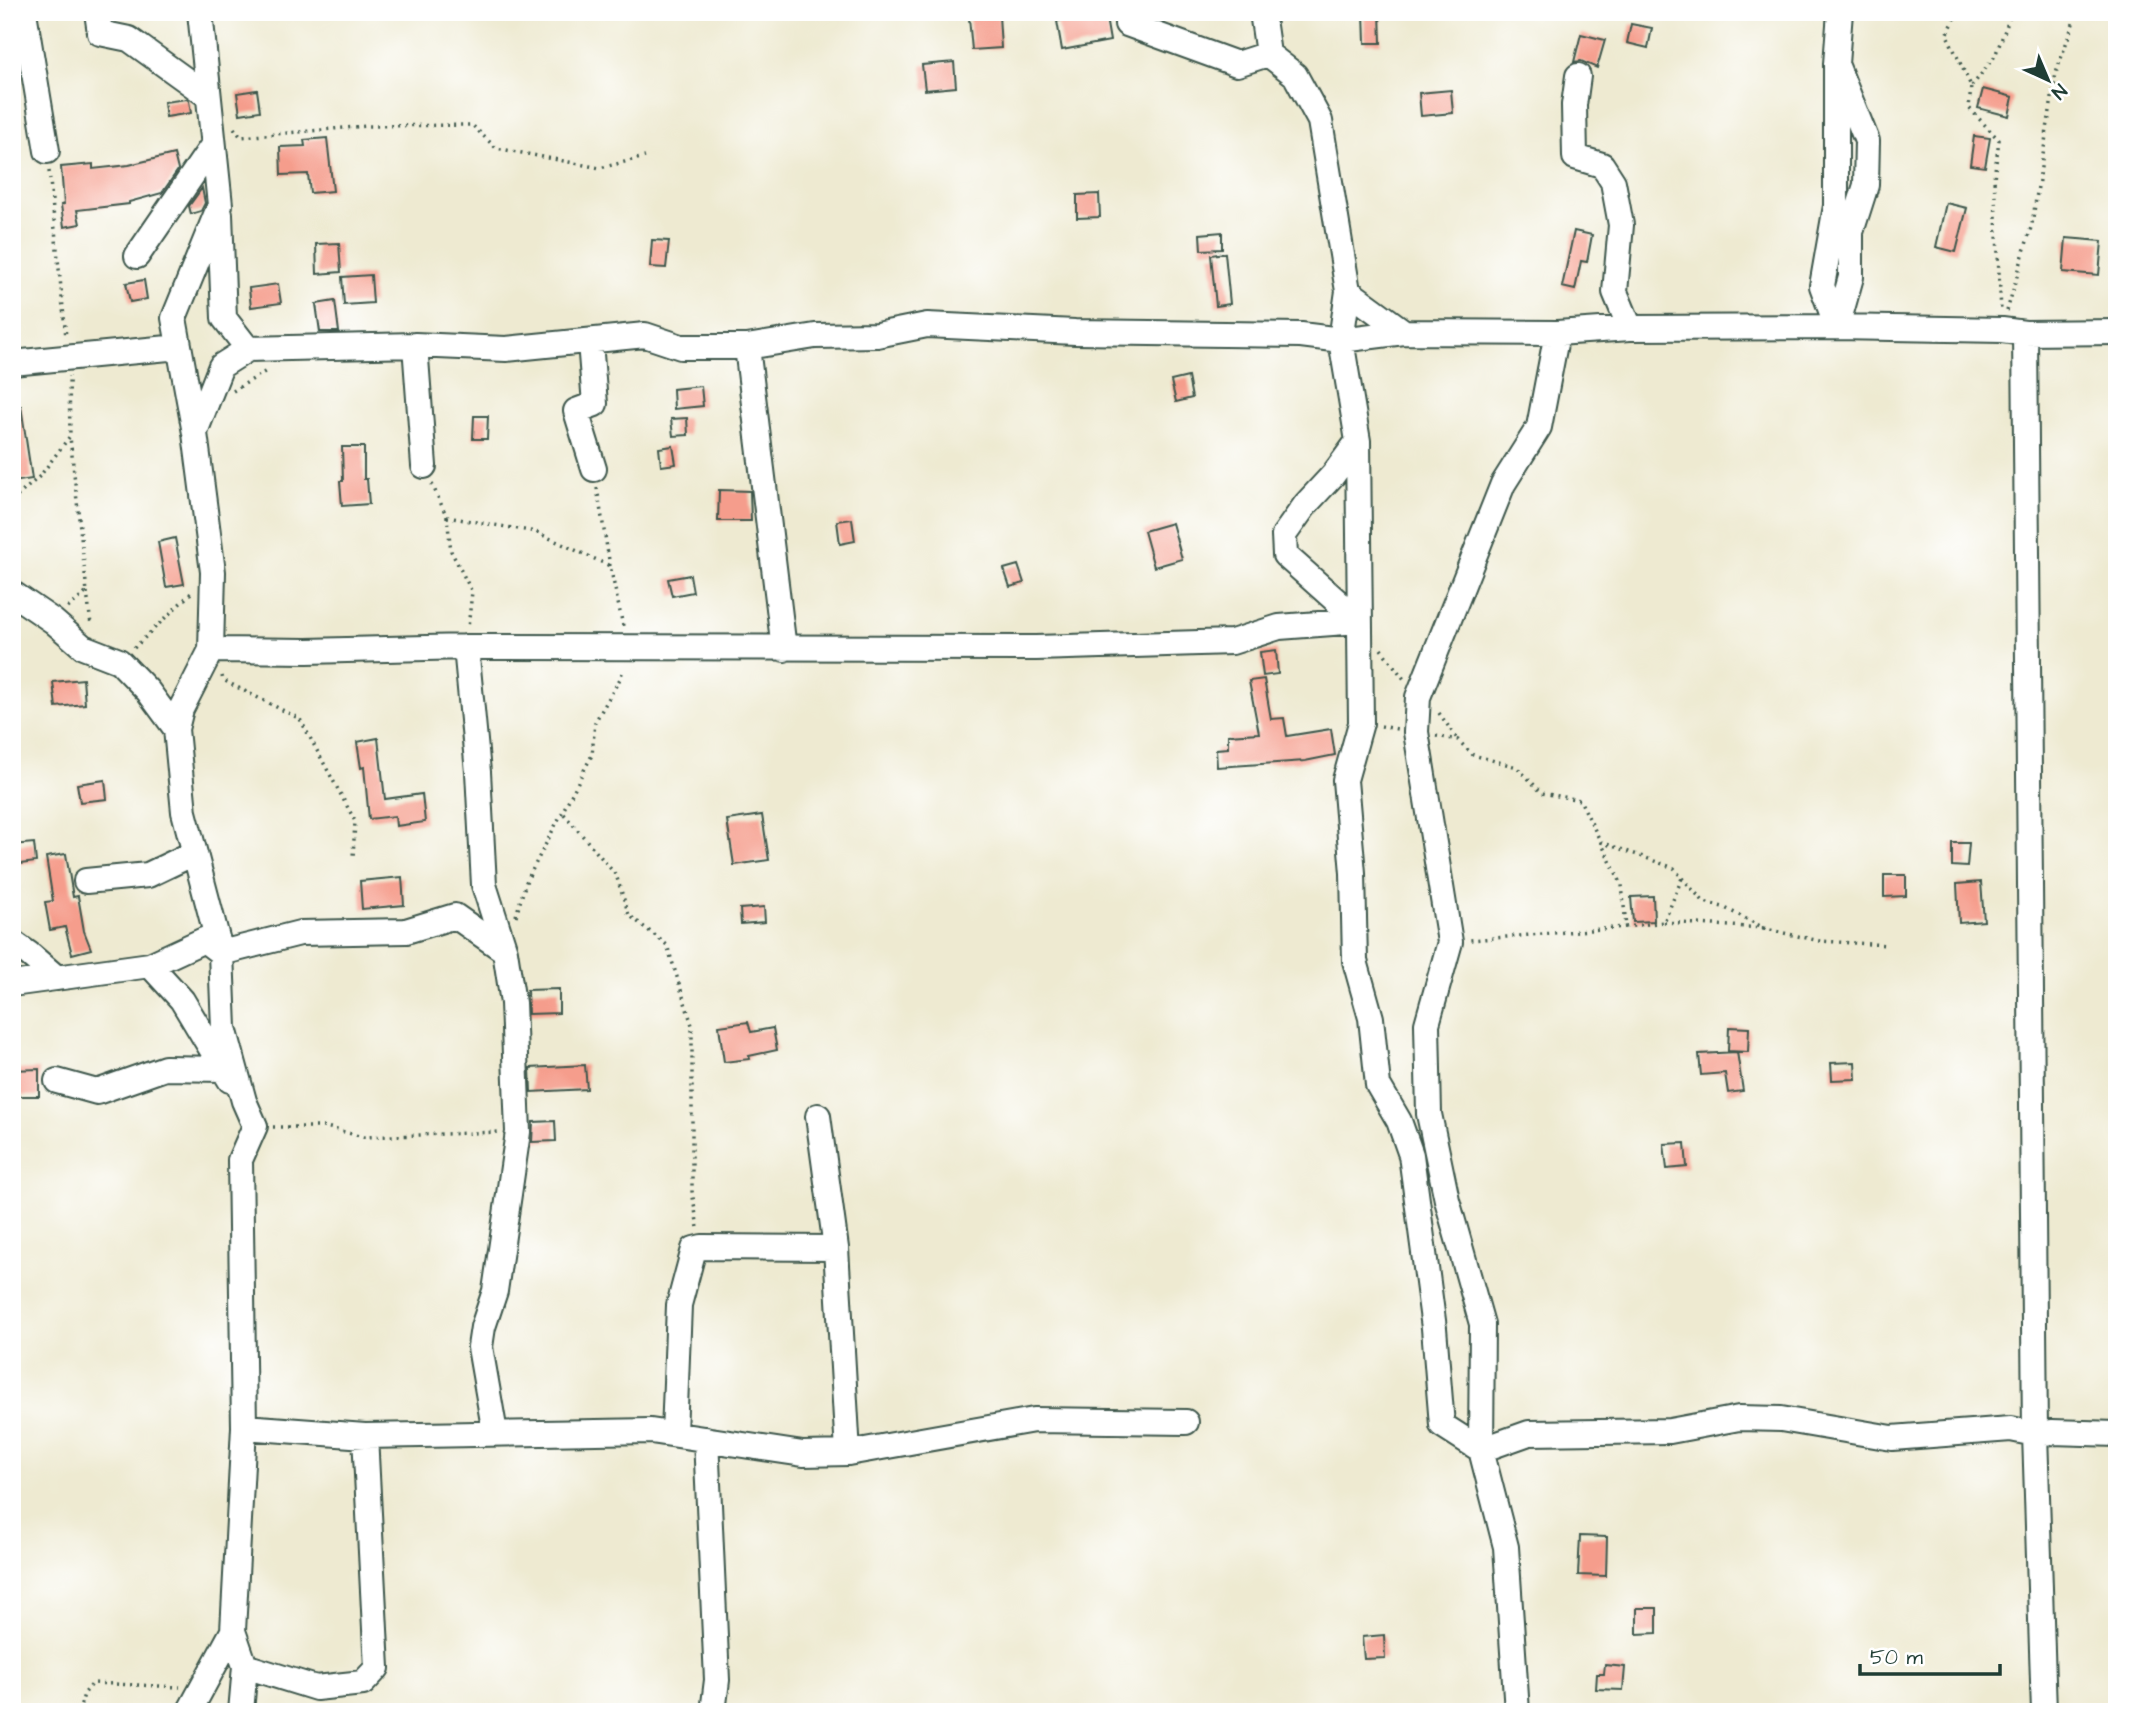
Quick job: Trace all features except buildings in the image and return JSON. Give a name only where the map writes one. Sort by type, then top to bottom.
[{"type":"street","points":[[24,12],[47,151]]},
{"type":"street","points":[[97,12],[100,33],[129,39],[208,96]]},
{"type":"street","points":[[200,12],[220,205],[224,318],[248,349]]},
{"type":"street","points":[[1262,12],[1268,54],[1295,75],[1320,121],[1349,291],[1340,340],[1358,441],[1361,723],[1345,780],[1353,873],[1355,961],[1371,1018],[1378,1085],[1399,1121],[1411,1156],[1434,1328],[1442,1425],[1481,1450]]},
{"type":"street","points":[[1838,327],[1851,277],[1851,232],[1866,185],[1867,141],[1836,64],[1840,12]]},
{"type":"street","points":[[1127,24],[1237,64],[1268,54]]},
{"type":"street","points":[[1578,76],[1574,105],[1575,157],[1602,165],[1613,182],[1621,225],[1615,292],[1630,328]]},
{"type":"street","points":[[137,256],[214,145]]},
{"type":"street","points":[[220,205],[174,318],[195,433],[212,572],[211,650],[181,709],[176,729],[184,811],[221,953],[224,1028],[244,1101],[255,1126],[240,1160],[244,1427],[233,1632],[245,1666],[241,1712]]},
{"type":"street","points":[[1349,291],[1404,332]]},
{"type":"street","points":[[195,433],[221,366],[248,349],[415,345],[506,349],[645,335],[681,347],[747,347],[815,336],[877,335],[927,325],[1075,332],[1301,335],[1340,340],[1404,332],[1558,333],[1630,328],[1838,327],[2117,332]]},
{"type":"street","points":[[2014,332],[2035,1434],[2044,1712]]},
{"type":"street","points":[[1517,1712],[1506,1547],[1481,1450],[1482,1324],[1447,1200],[1429,1114],[1427,1024],[1450,942],[1416,732],[1418,697],[1503,484],[1539,427],[1558,333]]},
{"type":"street","points":[[590,341],[595,404],[576,411],[594,469]]},
{"type":"street","points":[[415,345],[424,466]]},
{"type":"street","points":[[12,363],[179,347]]},
{"type":"street","points":[[747,347],[784,649]]},
{"type":"street","points":[[1358,441],[1284,535],[1284,555],[1359,621]]},
{"type":"street","points":[[12,593],[53,621],[83,647],[120,661],[148,691],[176,729]]},
{"type":"street","points":[[211,650],[307,652],[466,647],[1036,648],[1232,642],[1279,627],[1359,621]]},
{"type":"street","points":[[466,647],[478,772],[484,885],[506,951],[513,1003],[518,1132],[495,1291],[482,1327],[480,1347],[495,1433]]},
{"type":"street","points":[[86,881],[148,875],[194,853]]},
{"type":"street","points":[[221,953],[300,933],[406,931],[455,916],[506,951]]},
{"type":"street","points":[[12,984],[150,965],[204,940],[221,953]]},
{"type":"street","points":[[12,942],[57,978]]},
{"type":"street","points":[[150,965],[181,1000],[244,1101]]},
{"type":"street","points":[[57,1081],[97,1092],[165,1068],[222,1069]]},
{"type":"street","points":[[1411,1156],[1429,1114]]},
{"type":"street","points":[[818,1116],[836,1248],[848,1453]]},
{"type":"street","points":[[674,1434],[679,1305],[694,1249],[836,1248]]},
{"type":"street","points":[[1481,1450],[1530,1433],[1670,1431],[1739,1418],[1781,1419],[1892,1438],[2011,1429],[2035,1434],[2117,1434]]},
{"type":"street","points":[[244,1427],[365,1436],[651,1431],[803,1454],[848,1453],[1034,1420],[1186,1422]]},
{"type":"street","points":[[245,1666],[316,1688],[363,1684],[377,1668],[365,1436]]},
{"type":"street","points":[[706,1439],[717,1680],[713,1712]]},
{"type":"street","points":[[189,1712],[233,1632]]},
{"type":"path","points":[[1958,12],[1947,34],[1971,86],[1969,108],[1999,140],[1994,178],[2014,332]]},
{"type":"path","points":[[1971,86],[1996,56],[2010,17],[2007,12]]},
{"type":"path","points":[[2014,332],[2056,73],[2077,12]]},
{"type":"path","points":[[233,126],[240,136],[367,126],[472,125],[496,148],[600,169],[645,157]]},
{"type":"path","points":[[47,151],[62,313],[69,357],[70,436],[93,636],[83,647]]},
{"type":"path","points":[[204,409],[272,368]]},
{"type":"path","points":[[12,501],[40,476],[70,436]]},
{"type":"path","points":[[424,466],[447,517],[451,551],[472,592],[466,647]]},
{"type":"path","points":[[516,916],[526,882],[592,755],[596,722],[621,677],[628,648],[610,566],[594,469]]},
{"type":"path","points":[[447,517],[536,532],[610,566]]},
{"type":"path","points":[[120,661],[212,572]]},
{"type":"path","points":[[53,621],[87,592]]},
{"type":"path","points":[[211,650],[223,680],[300,719],[355,821],[353,857]]},
{"type":"path","points":[[1361,723],[1458,740],[1473,755],[1517,767],[1542,793],[1580,800],[1622,885],[1626,927]]},
{"type":"path","points":[[564,813],[616,875],[629,915],[667,945],[692,1025],[692,1191],[702,1247]]},
{"type":"path","points":[[1601,842],[1674,868],[1704,902],[1723,907],[1766,929]]},
{"type":"path","points":[[1664,922],[1682,878]]},
{"type":"path","points":[[1450,942],[1664,922],[1766,929],[1820,941],[1888,945]]},
{"type":"path","points":[[255,1126],[326,1127],[363,1137],[518,1132]]},
{"type":"path","points":[[79,1712],[84,1694],[93,1683],[203,1688]]}]
